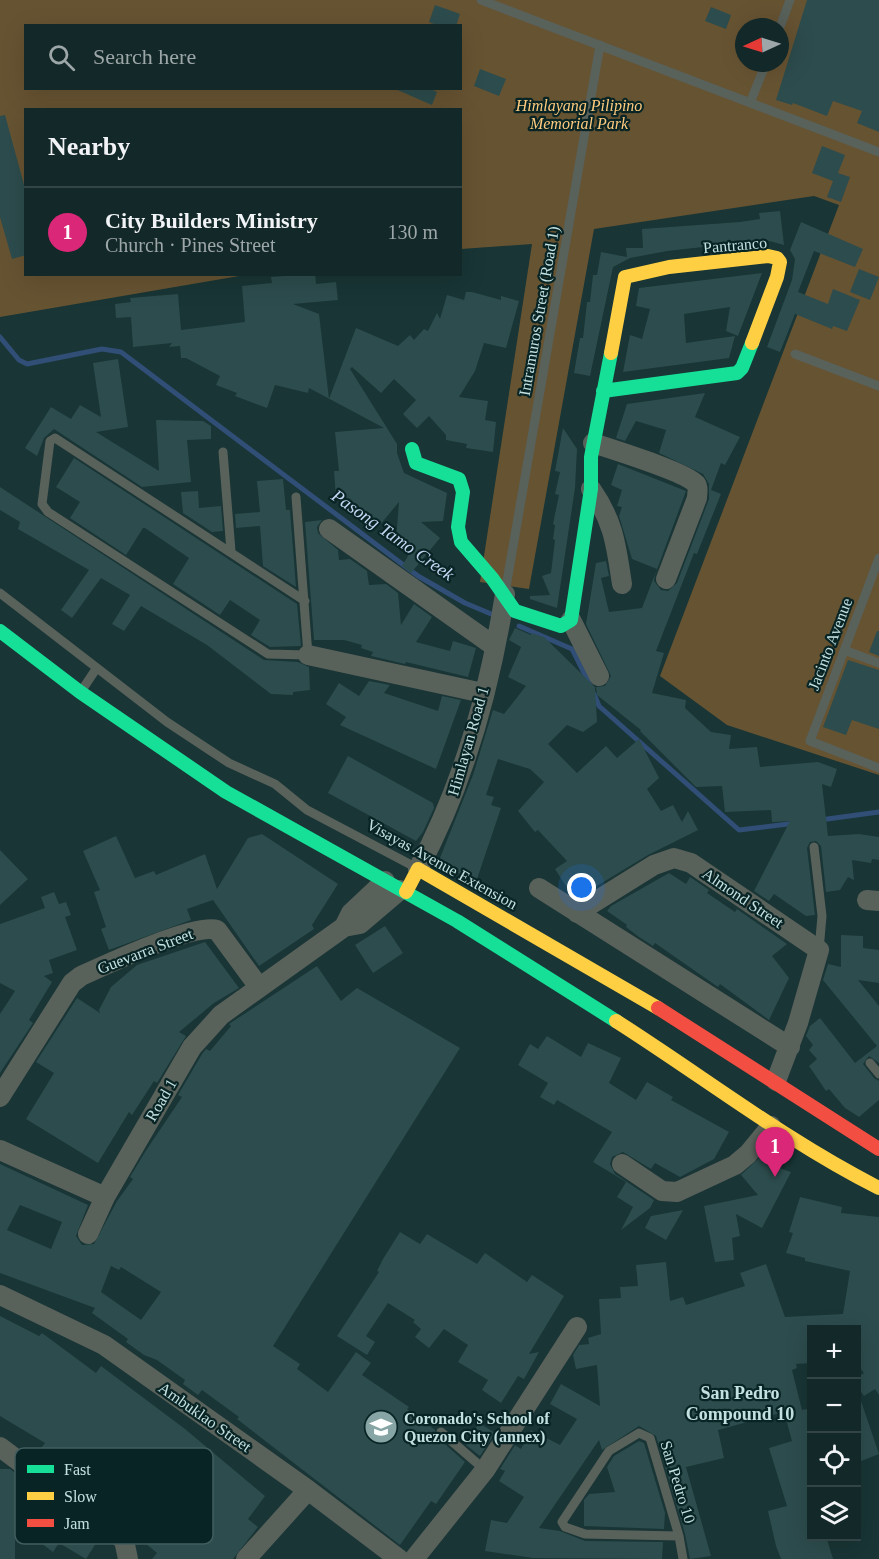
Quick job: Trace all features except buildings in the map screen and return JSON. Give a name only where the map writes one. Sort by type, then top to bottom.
[{"type":"street","name":"Pantranco","points":[[571,620],[591,489],[593,443],[603,391],[625,277],[629,273],[768,256],[777,258],[780,262],[777,277],[742,368],[737,373],[603,391]]},
{"type":"street","points":[[593,443],[675,473],[694,483],[698,488],[697,498],[666,579]]},
{"type":"street","points":[[412,449],[416,463],[459,479],[463,492],[458,527],[460,542],[505,588],[515,610],[526,616],[561,626],[571,620],[599,676]]},
{"type":"street","points":[[591,489],[606,511],[614,532],[622,584]]},
{"type":"street","points":[[329,529],[498,630]]},
{"type":"street","name":"Himlayan Road 1","points":[[397,887],[418,869],[442,824],[458,783],[483,693],[505,588]]},
{"type":"street","name":"Visayas Avenue Extension","points":[[0,631],[80,692],[226,792],[325,834],[397,887],[688,1046],[776,1081],[879,1149]]},
{"type":"street","points":[[309,655],[483,693]]},
{"type":"street","name":"Almond Street","points":[[577,913],[654,865],[674,858],[691,863],[819,950]]},
{"type":"street","name":"Visayas Avenue Extension","points":[[418,869],[688,1046],[771,1126],[830,1163],[879,1188]]},
{"type":"street","points":[[259,987],[344,927],[351,913],[397,887]]},
{"type":"street","points":[[539,888],[790,1047]]},
{"type":"street","name":"Guevarra Street","points":[[0,1097],[72,983],[81,976],[154,944],[207,929],[217,930],[259,987]]},
{"type":"street","points":[[776,1081],[790,1047],[819,950]]},
{"type":"street","name":"Road 1","points":[[88,1234],[105,1197],[201,1036],[221,1015],[259,987]]},
{"type":"street","points":[[622,1164],[663,1191],[677,1192],[735,1165],[748,1154],[771,1126]]},
{"type":"street","points":[[0,1150],[105,1197]]},
{"type":"street","name":"Ambuklao Street","points":[[0,1295],[104,1345],[308,1490],[399,1559]]},
{"type":"street","points":[[414,1559],[485,1470],[577,1327]]},
{"type":"street","points":[[2,1451],[15,1460]]},
{"type":"street","points":[[246,1559],[308,1490]]},
{"type":"street","points":[[125,1544],[128,1559]]},
{"type":"lane","points":[[481,0],[879,152]]},
{"type":"lane","points":[[783,18],[790,0]]},
{"type":"lane","name":"Intramuros Street (Road 1)","points":[[505,588],[600,45]]},
{"type":"lane","points":[[750,103],[762,72]]},
{"type":"lane","points":[[795,354],[879,386]]},
{"type":"lane","points":[[296,497],[305,601],[309,655],[268,654],[48,512],[42,504],[50,441],[55,438],[305,601]]},
{"type":"lane","points":[[223,452],[231,551]]},
{"type":"lane","name":"Jacinto Avenue","points":[[878,561],[810,741],[879,768]]},
{"type":"lane","name":"Visayas Avenue Extension","points":[[0,593],[167,722],[229,763],[275,784],[307,810],[325,834],[418,869]]},
{"type":"lane","points":[[844,650],[879,663]]},
{"type":"lane","points":[[80,692],[96,669]]},
{"type":"lane","points":[[814,847],[822,916],[819,950]]},
{"type":"lane","points":[[870,1063],[879,1074]]},
{"type":"lane","points":[[441,1432],[485,1470]]},
{"type":"lane","name":"San Pedro 10","points":[[679,1536],[585,1534],[565,1527],[562,1522],[609,1451],[639,1433],[644,1433],[650,1438],[679,1536],[683,1559]]},
{"type":"green space","name":"Himlayang Pilipino Memorial Park","points":[[0,0],[879,0],[879,775],[727,725],[660,676],[839,205],[814,196],[594,229],[529,589],[480,582],[532,244],[462,249],[462,108],[24,108],[24,276],[239,276],[0,317]]},
{"type":"waterway","name":"Pasong Tamo Creek","points":[[0,337],[19,360],[27,364],[102,349],[121,352],[418,576],[465,603],[496,616]]},
{"type":"waterway","name":"Pasong Tamo Creek","points":[[519,626],[572,649],[590,685]]},
{"type":"waterway","name":"Pasong Tamo Creek","points":[[594,694],[599,706],[739,830],[796,823]]},
{"type":"waterway","name":"Pasong Tamo Creek","points":[[820,820],[879,812]]},
{"type":"traffic: fast","points":[[603,391],[737,373],[742,368],[752,343]]},
{"type":"traffic: fast","points":[[412,449],[416,463],[459,479],[463,492],[458,527],[461,542],[492,578],[515,611],[561,626],[571,620],[591,489],[591,457],[611,353]]},
{"type":"traffic: fast","points":[[0,631],[80,692],[226,792],[457,921],[616,1021]]},
{"type":"traffic: slow","points":[[611,353],[625,277],[669,267],[768,256],[777,258],[780,262],[777,277],[752,343]]},
{"type":"traffic: slow","points":[[406,892],[418,869],[658,1008]]},
{"type":"traffic: slow","points":[[616,1021],[811,1150],[879,1188]]},
{"type":"traffic: jam","points":[[658,1008],[879,1149]]},
{"type":"place","name":"City Builders Ministry","points":[[775,1177]]},
{"type":"place","name":"Coronado's School of Quezon City (annex)","points":[[381,1427]]},
{"type":"district","name":"San Pedro Compound 10","points":[[740,1403]]}]
